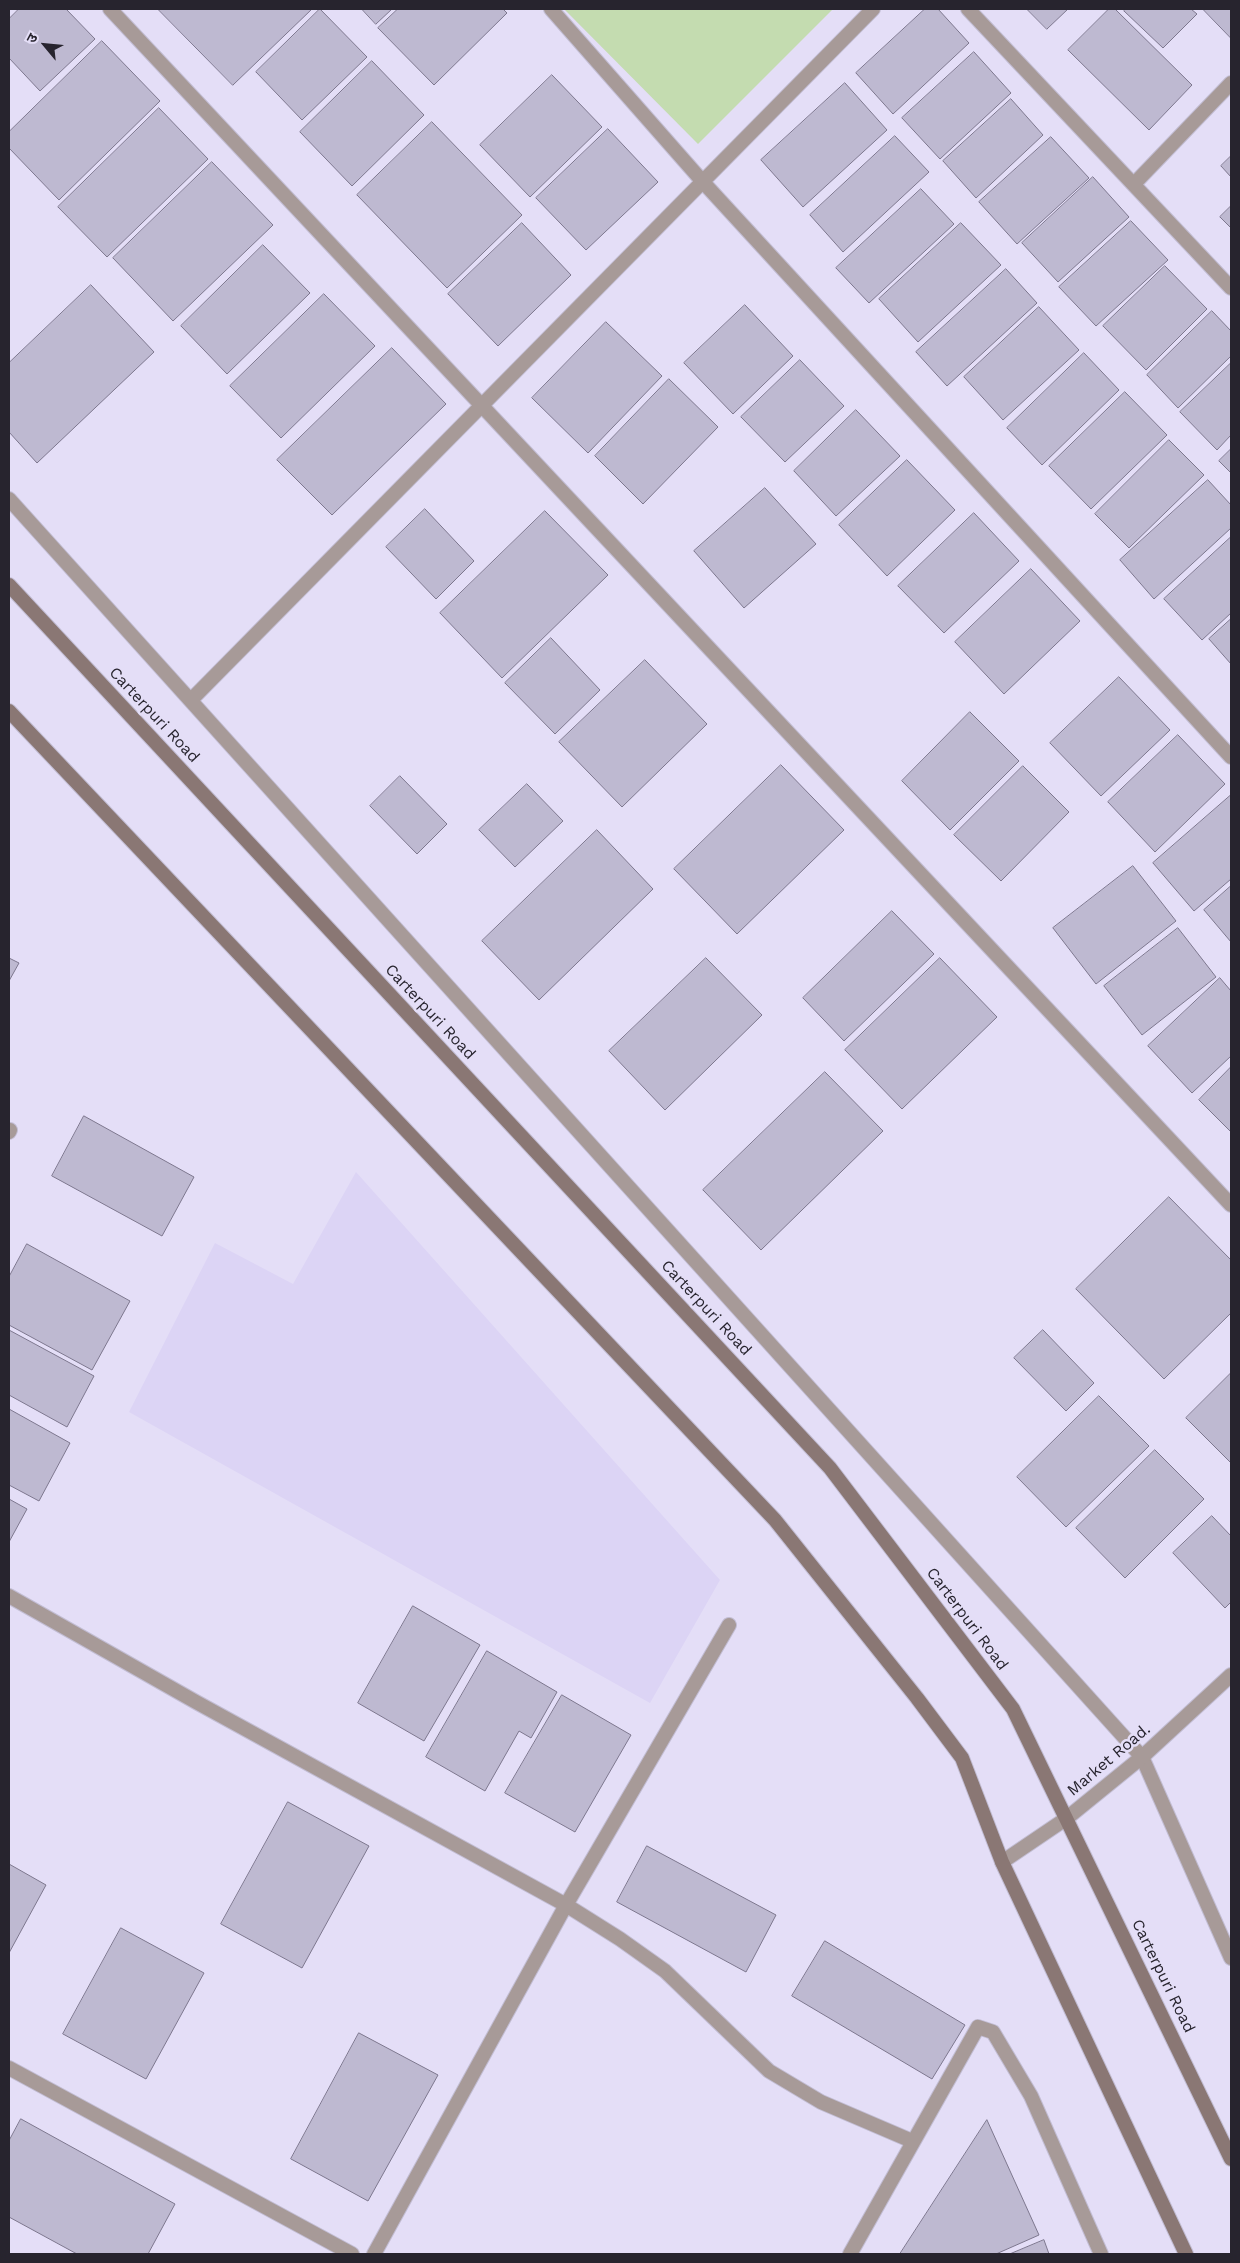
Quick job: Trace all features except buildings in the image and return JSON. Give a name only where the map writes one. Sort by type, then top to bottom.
[{"type":"main road","name":"Carterpuri Road","points":[[9,585],[830,1468],[1014,1708],[1231,2159]]},
{"type":"main road","points":[[9,711],[775,1520],[917,1698],[962,1758],[1002,1862],[1186,2254]]},
{"type":"street","points":[[110,9],[1231,1205]]},
{"type":"street","points":[[551,9],[703,182],[1231,757]]},
{"type":"street","points":[[191,700],[874,9]]},
{"type":"street","points":[[968,9],[1231,288]]},
{"type":"street","points":[[1134,184],[1231,83]]},
{"type":"street","points":[[9,500],[1142,1757],[1231,1958]]},
{"type":"street","points":[[9,1596],[196,1702],[566,1905],[620,1939],[665,1971],[769,2070],[821,2102],[912,2141]]},
{"type":"street","points":[[374,2254],[566,1905],[729,1625]]},
{"type":"street","name":"Market Road.","points":[[1002,1862],[1067,1818],[1142,1757],[1231,1675]]},
{"type":"street","points":[[850,2254],[978,2027],[993,2032],[1031,2096],[1102,2254]]},
{"type":"street","points":[[9,2068],[352,2254]]},
{"type":"shaded area","points":[[356,1172],[720,1580],[650,1703],[129,1412],[215,1243],[293,1284]]},
{"type":"green space","points":[[564,9],[833,9],[698,144]]}]
